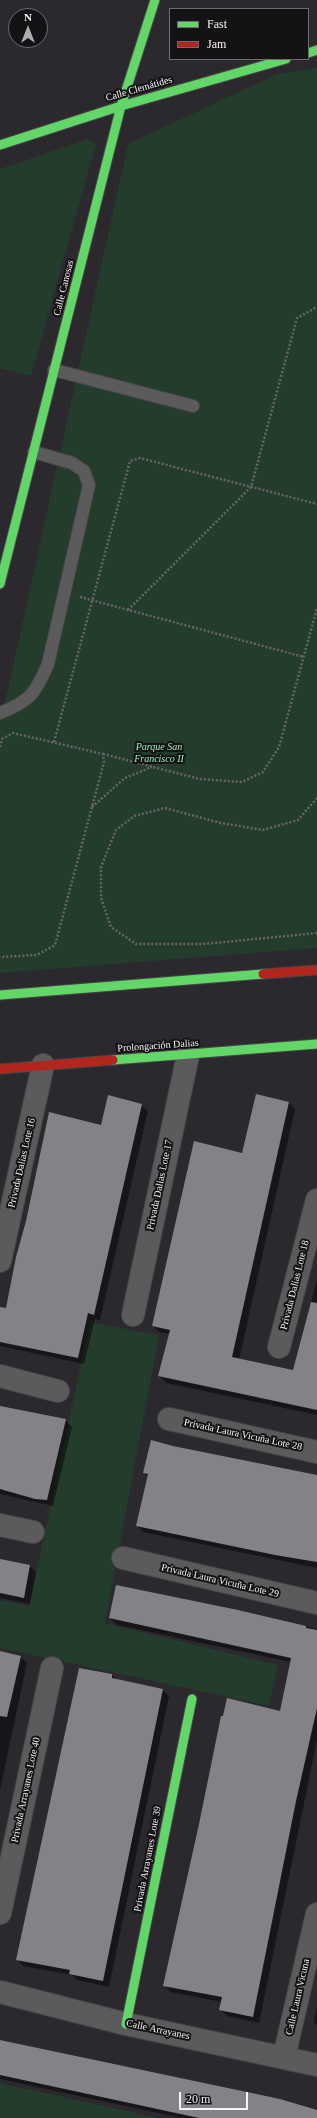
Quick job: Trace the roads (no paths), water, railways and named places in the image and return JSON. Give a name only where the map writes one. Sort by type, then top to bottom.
[{"type":"main road","name":"Calle Canosas","points":[[0,584],[121,106],[155,0]]},
{"type":"main road","name":"Calle Clemátides","points":[[0,145],[121,106],[282,60]]},
{"type":"main road","points":[[0,995],[317,970]]},
{"type":"main road","name":"Prolongación Dalias","points":[[0,1069],[317,1044]]},
{"type":"main road","name":"Privada Arrayanes Lote 39","points":[[126,2024],[192,1699]]},
{"type":"street","name":"Privada Dalias Lote 17","points":[[133,1315],[188,1055]]},
{"type":"street","name":"Privada Dalias Lote 16","points":[[0,1261],[43,1065]]},
{"type":"street","name":"Privada Dalias Lote 18","points":[[279,1347],[317,1200]]},
{"type":"street","points":[[0,1376],[58,1390]]},
{"type":"street","name":"Privada Laura Vicuña Lote 28","points":[[169,1419],[317,1452]]},
{"type":"street","points":[[0,1525],[33,1532]]},
{"type":"street","name":"Privada Laura Vicuña Lote 29","points":[[123,1558],[317,1603]]},
{"type":"street","name":"Privada Arrayanes Lote 40","points":[[0,1913],[52,1668]]},
{"type":"street","name":"Calle Laura Vicuna","points":[[284,2057],[317,1914]]},
{"type":"street","name":"Calle Arrayanes","points":[[0,1992],[126,2024],[317,2065]]},
{"type":"lane","points":[[54,370],[193,406]]},
{"type":"lane","points":[[0,713],[21,704],[37,689],[48,664],[89,485],[84,471],[72,463],[34,452]]},
{"type":"park label","name":"Parque San Francisco II","points":[[159,752]]}]
